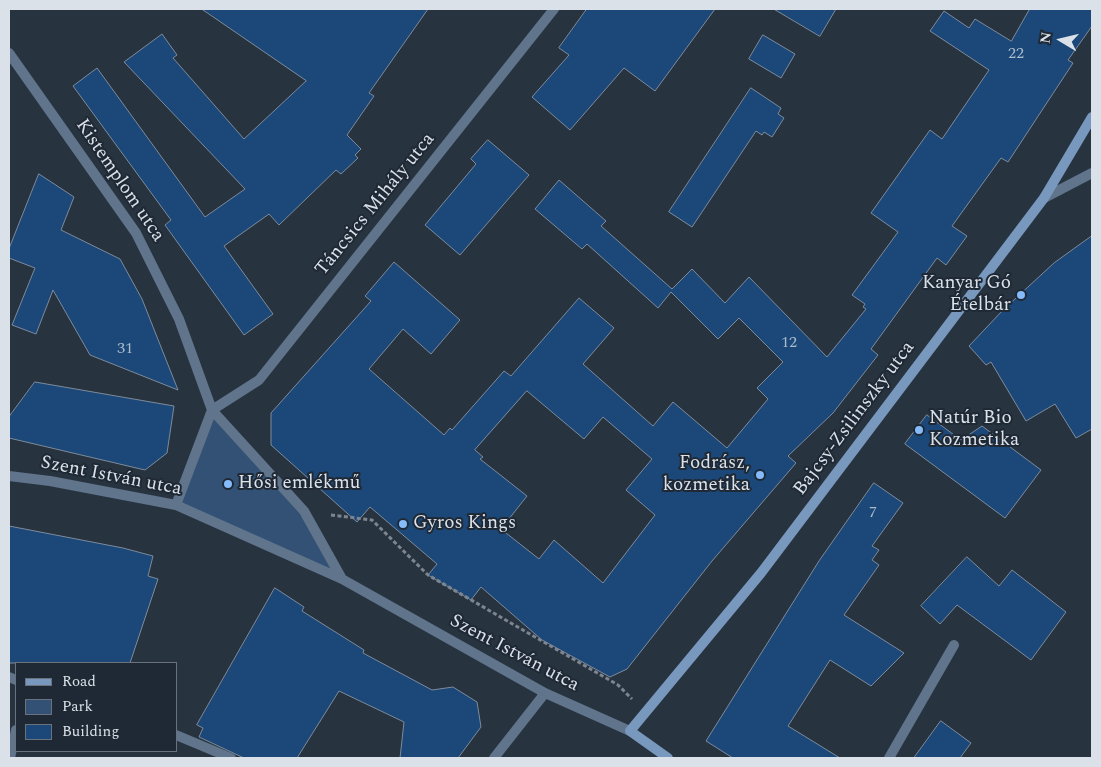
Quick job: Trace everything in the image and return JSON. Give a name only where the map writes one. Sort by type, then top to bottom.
[{"type":"main road","name":"Bajcsy-Zsilinszky utca","points":[[630,731],[644,711],[761,573],[1044,198],[1092,117]]},
{"type":"main road","name":"Szent István utca","points":[[630,731],[668,758]]},
{"type":"street","name":"Táncsics Mihály utca","points":[[212,410],[259,380],[554,9]]},
{"type":"street","name":"Kistemplom utca","points":[[9,53],[136,233],[179,319],[212,410]]},
{"type":"street","points":[[1044,198],[1092,173]]},
{"type":"street","points":[[176,505],[212,410],[304,511],[342,579]]},
{"type":"street","name":"Szent István utca","points":[[9,476],[50,481],[176,505],[342,579],[545,693],[630,731]]},
{"type":"street","points":[[889,758],[954,645]]},
{"type":"street","points":[[494,758],[545,693]]},
{"type":"street","points":[[10,758],[15,735]]},
{"type":"street","points":[[178,736],[231,758]]},
{"type":"path","points":[[304,511],[372,520],[428,575],[618,685],[644,711]]},
{"type":"green space","points":[[212,410],[304,511],[342,579],[176,505]]},
{"type":"building","points":[[202,9],[428,9],[369,93],[374,96],[347,135],[361,149],[355,155],[358,158],[341,174],[336,170],[279,225],[269,214],[224,246],[273,314],[244,335],[165,225],[171,220],[73,86],[97,68],[205,217],[245,189],[124,62],[162,34],[177,55],[173,58],[244,139],[306,81]]},
{"type":"building","points":[[587,9],[715,9],[655,91],[624,68],[570,130],[532,97],[569,55],[559,48]]},
{"type":"building","points":[[774,9],[836,9],[820,36]]},
{"type":"building","points":[[1030,9],[1092,9],[1092,26],[1068,60],[1073,63],[1008,162],[1001,158],[952,226],[967,236],[946,265],[937,258],[871,349],[878,355],[833,413],[788,456],[796,463],[712,561],[627,669],[610,677],[542,640],[481,587],[471,600],[428,575],[437,564],[370,507],[357,522],[271,445],[271,413],[371,301],[365,296],[394,262],[460,320],[431,354],[403,329],[369,369],[444,435],[450,428],[452,430],[504,371],[511,376],[579,298],[614,328],[583,364],[653,426],[673,402],[727,448],[768,399],[757,388],[783,362],[739,318],[718,339],[671,292],[658,308],[587,244],[582,249],[535,209],[559,180],[606,221],[601,226],[672,289],[692,269],[725,303],[749,277],[827,357],[866,309],[863,307],[865,304],[852,295],[898,232],[871,213],[930,130],[942,139],[989,70],[930,31],[944,11],[969,28],[975,19],[1011,41]],"holes":[[[527,391],[584,439],[603,417],[652,459],[626,490],[655,515],[603,583],[554,540],[539,559],[501,529],[527,496],[480,459],[483,457],[475,450]]]},
{"type":"building","points":[[763,35],[795,54],[781,78],[749,59]]},
{"type":"building","points":[[751,88],[781,108],[778,114],[784,118],[772,137],[764,132],[762,135],[756,131],[692,227],[669,212]]},
{"type":"building","points":[[488,140],[529,175],[460,255],[425,225],[476,164],[471,159]]},
{"type":"building","points":[[39,174],[74,197],[61,230],[120,259],[142,299],[178,390],[90,355],[53,290],[36,334],[12,325],[35,268],[9,258],[9,249]]},
{"type":"building","points":[[1092,236],[1092,429],[1076,438],[1055,404],[1026,421],[991,362],[986,365],[969,346],[1003,310],[1054,263]]},
{"type":"building","points":[[35,382],[174,406],[167,453],[145,470],[9,438],[9,417]]},
{"type":"building","points":[[927,415],[961,440],[982,426],[1041,470],[1005,518],[905,444]]},
{"type":"building","points":[[874,483],[903,503],[872,546],[879,550],[872,560],[879,565],[844,615],[904,653],[871,686],[830,660],[788,726],[840,758],[733,758],[706,741],[819,561]]},
{"type":"building","points":[[9,526],[123,548],[153,556],[148,576],[158,579],[130,662],[9,663]]},
{"type":"building","points":[[967,557],[999,586],[1012,570],[1066,612],[1031,660],[957,605],[940,624],[921,606]]},
{"type":"building","points":[[275,588],[304,607],[302,611],[364,650],[363,653],[432,690],[453,687],[477,702],[481,727],[458,758],[400,758],[404,722],[339,691],[297,758],[244,758],[199,737],[203,728],[197,725]]},
{"type":"building","points":[[941,721],[971,743],[960,758],[914,758]]},
{"type":"place","name":"Kanyar Gó Ételbár","points":[[1021,295]]},
{"type":"place","name":"Natúr Bio Kozmetika","points":[[919,430]]},
{"type":"place","name":"Fodrász, kozmetika","points":[[760,475]]},
{"type":"place","name":"Hősi emlékmű","points":[[228,484]]},
{"type":"place","name":"Gyros Kings","points":[[403,524]]}]
